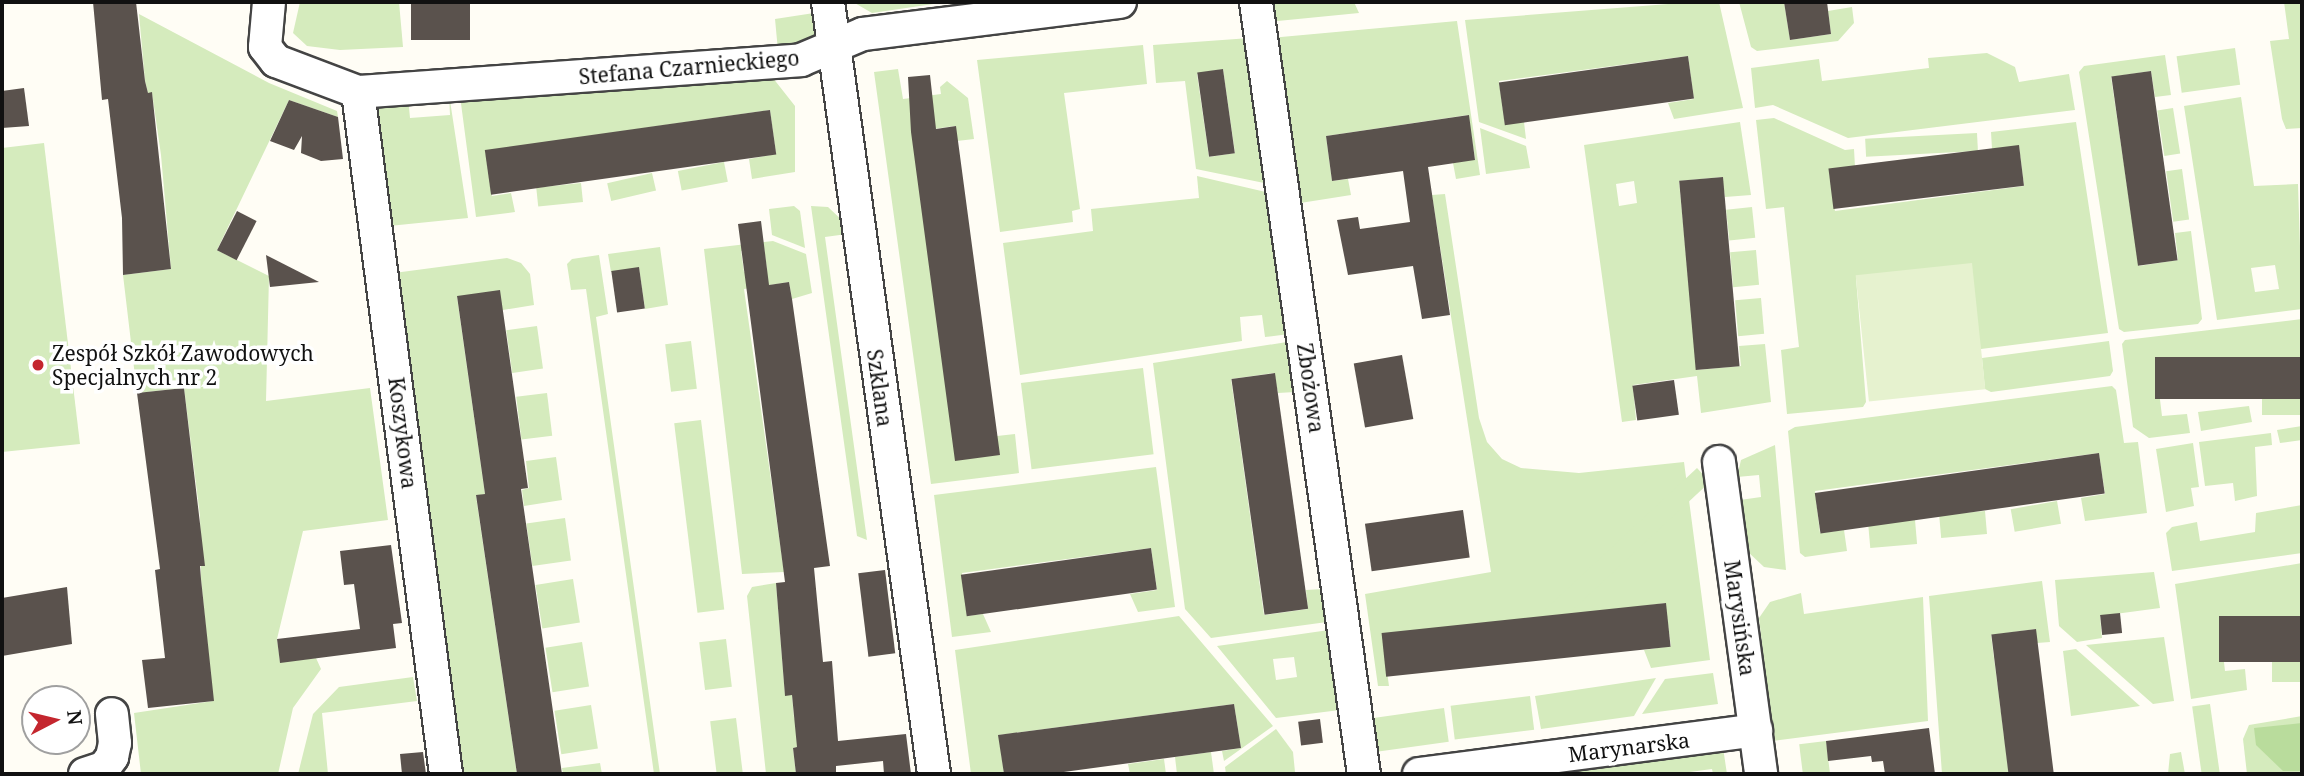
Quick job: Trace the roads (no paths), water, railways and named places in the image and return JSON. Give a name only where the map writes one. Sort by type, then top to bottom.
[{"type":"street","name":"Stefana Czarnieckiego","points":[[268,2],[265,47],[276,61],[358,92],[801,60],[834,49],[863,34],[1120,2]]},
{"type":"street","name":"Szklana","points":[[828,2],[934,774]]},
{"type":"street","name":"Zbożowa","points":[[1256,2],[1364,774]]},
{"type":"street","name":"Koszykowa","points":[[358,92],[446,774]]},
{"type":"street","name":"Marysińska","points":[[1719,462],[1761,774]]},
{"type":"street","points":[[85,774],[104,768],[112,757],[115,743],[112,715]]},
{"type":"street","name":"Marynarska","points":[[1419,774],[1756,730]]},
{"type":"place","name":"Zespół Szkół Zawodowych Specjalnych nr 2","points":[[38,365]]}]
